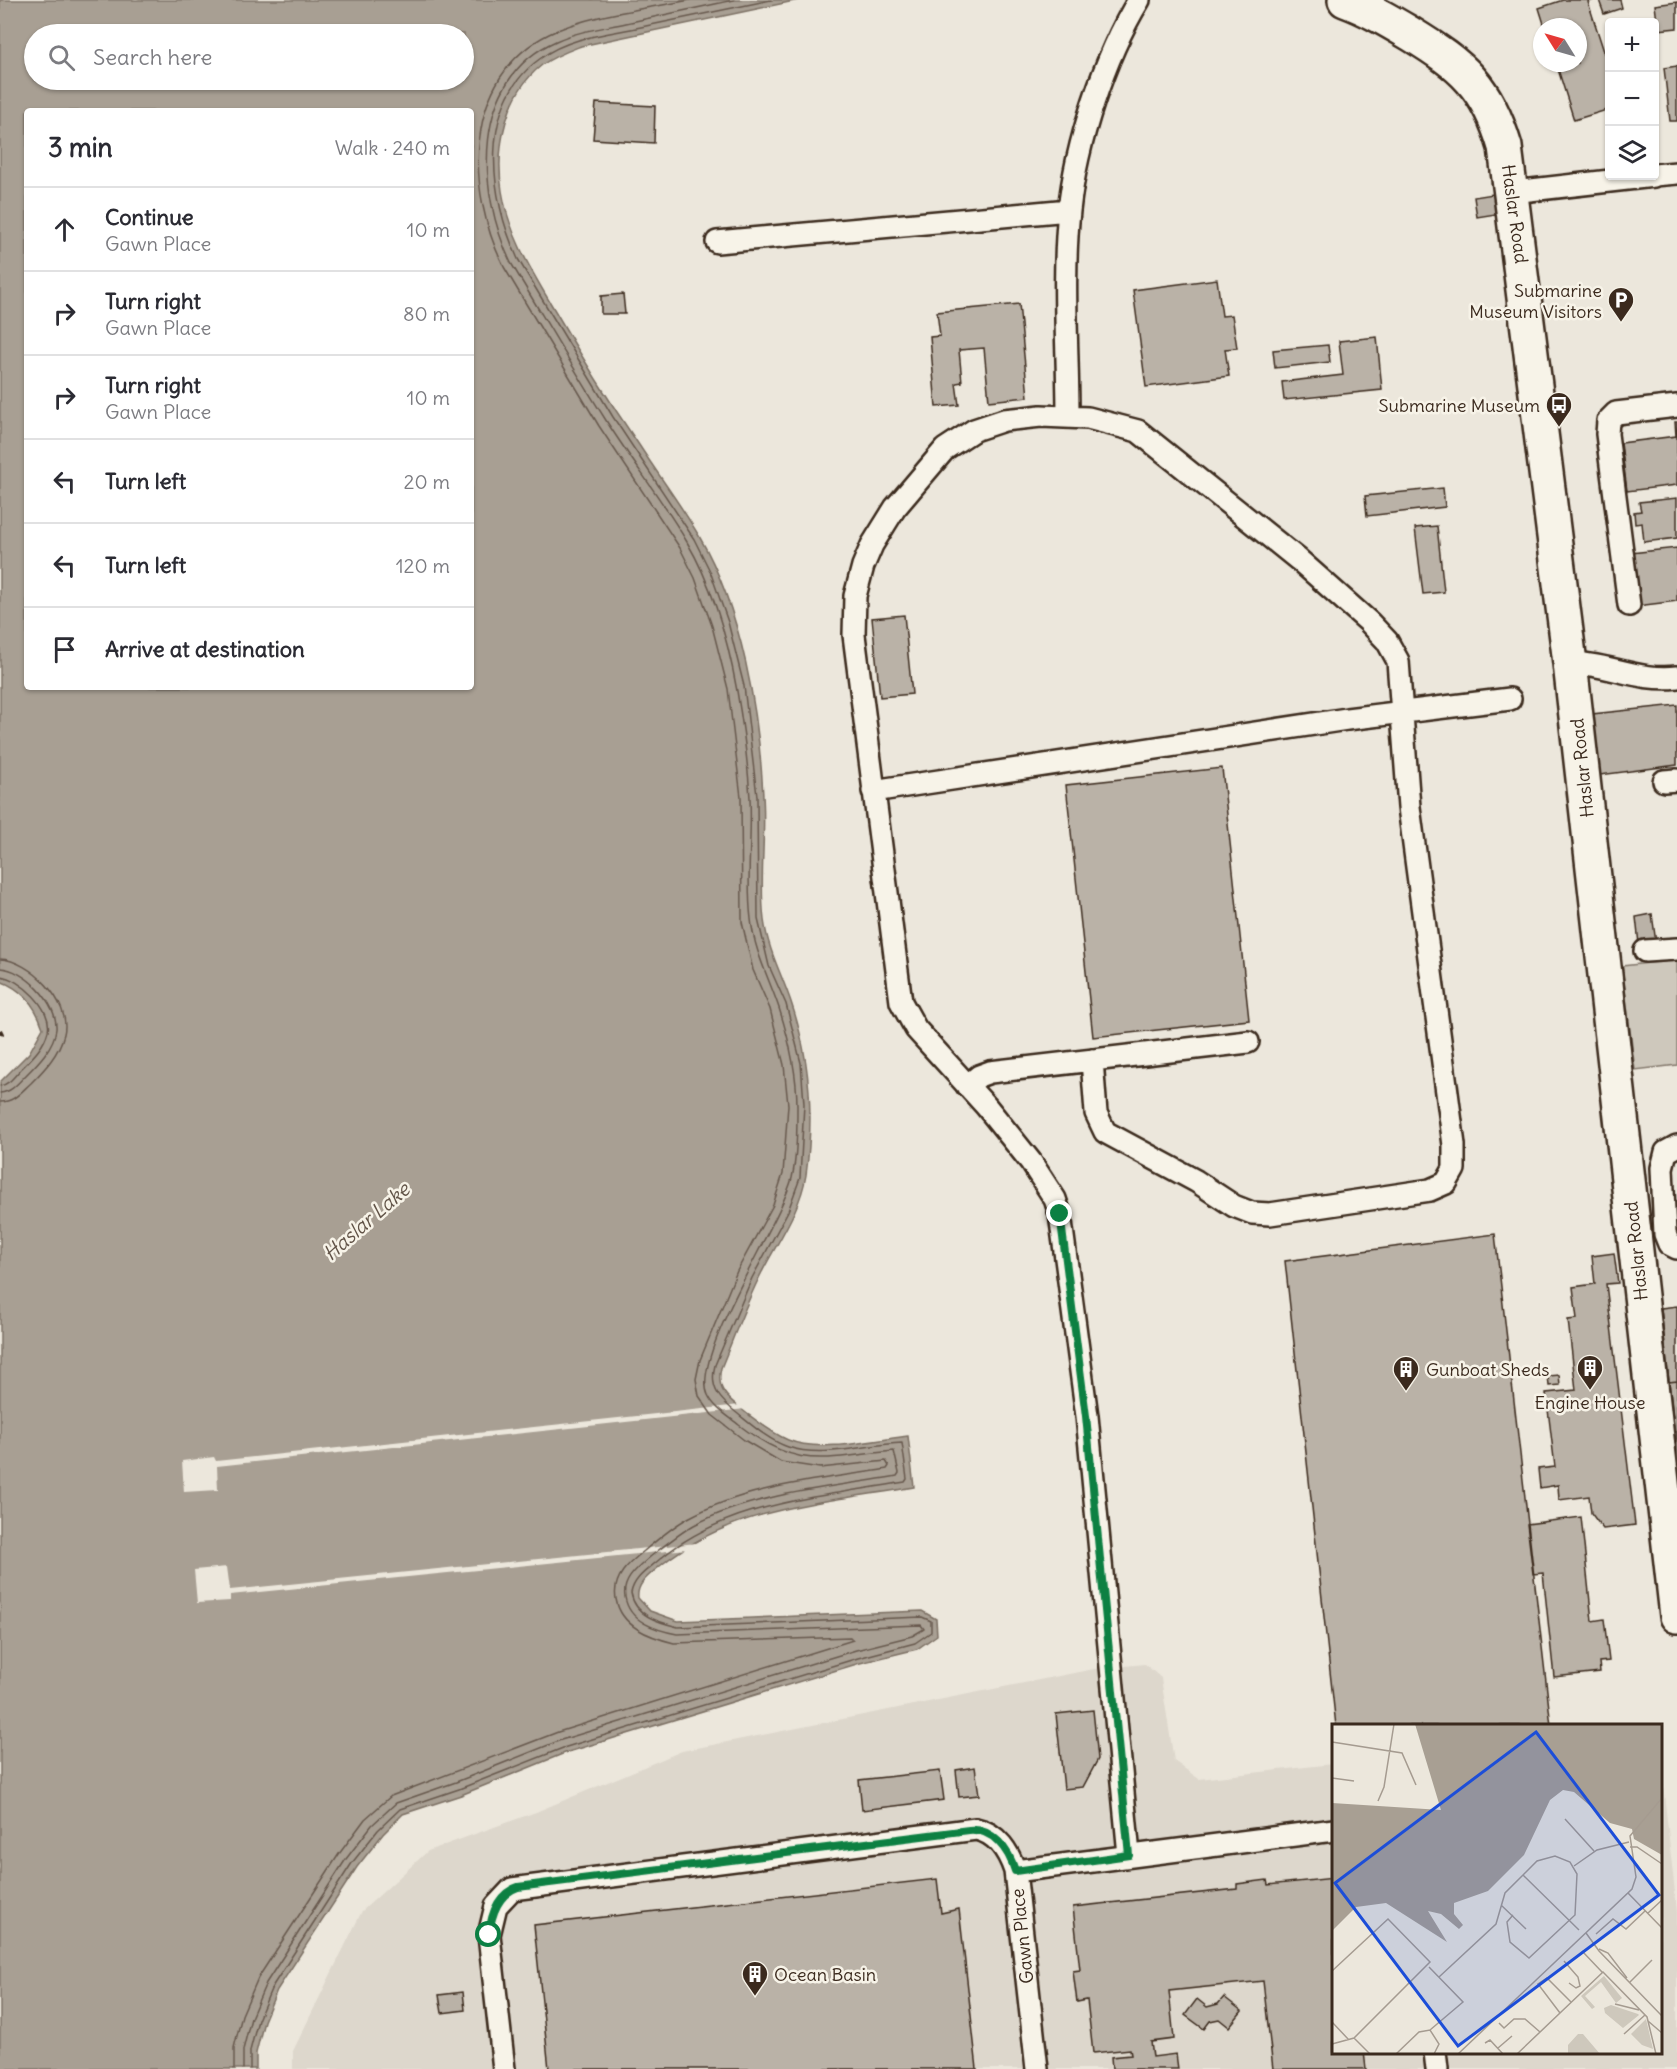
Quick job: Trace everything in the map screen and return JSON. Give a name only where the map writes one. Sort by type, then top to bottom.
[{"type":"street","name":"Haslar Road","points":[[1345,0],[1381,15],[1442,52],[1467,73],[1494,116],[1505,147],[1513,192],[1570,663],[1677,1616]]},
{"type":"lane","points":[[1068,417],[1066,255],[1073,183],[1094,103],[1111,55],[1139,0]]},
{"type":"lane","points":[[1659,175],[1677,173]]},
{"type":"lane","points":[[1513,192],[1613,180]]},
{"type":"lane","points":[[717,242],[1069,210]]},
{"type":"lane","points":[[1629,604],[1607,434],[1608,421],[1616,413],[1677,406]]},
{"type":"lane","points":[[1092,1060],[1096,1113],[1105,1132],[1190,1178],[1234,1206],[1252,1213],[1270,1214],[1418,1191],[1446,1183],[1454,1169],[1455,1145],[1409,807],[1398,661],[1387,641],[1369,621],[1147,436],[1125,425],[1105,420],[1068,417],[1004,420],[974,430],[956,440],[910,489],[872,545],[858,584],[854,614],[873,792],[901,1002],[916,1029],[1036,1168],[1055,1199],[1060,1214],[1086,1416],[1129,1855]]},
{"type":"lane","points":[[1570,663],[1595,664],[1641,678],[1677,677]]},
{"type":"lane","points":[[873,792],[1402,712],[1510,699]]},
{"type":"lane","points":[[1645,951],[1677,949]]},
{"type":"lane","points":[[967,1086],[979,1076],[990,1072],[1248,1042]]},
{"type":"lane","points":[[1677,1146],[1666,1152],[1662,1168],[1665,1234],[1669,1244],[1677,1248]]},
{"type":"lane","name":"Gawn Place","points":[[504,2069],[489,1935],[496,1906],[512,1889],[973,1829],[988,1833],[1002,1845],[1015,1871],[1037,2069]]},
{"type":"lane","points":[[1015,1871],[1332,1830]]},
{"type":"lane","points":[[1435,2054],[1437,2069]]},
{"type":"path","points":[[0,1030],[2,1034],[0,1038]]},
{"type":"shaded area","points":[[1677,960],[1677,1065],[1635,1070],[1622,966]]},
{"type":"shaded area","points":[[1145,1664],[1161,1678],[1174,1761],[1199,1779],[1332,1764],[1332,2054],[1662,2054],[1662,1775],[1677,1911],[1677,2069],[293,2069],[293,2051],[362,1911],[428,1851],[536,1812],[682,1751],[1094,1669]]},
{"type":"water","name":"Haslar Lake","points":[[0,0],[799,0],[581,46],[551,59],[530,77],[512,106],[502,139],[500,174],[510,223],[530,267],[595,378],[692,524],[714,565],[727,596],[746,662],[761,764],[764,920],[802,1044],[809,1088],[810,1131],[803,1189],[786,1229],[743,1313],[721,1368],[721,1387],[731,1400],[764,1426],[788,1440],[801,1444],[831,1446],[908,1436],[914,1487],[781,1510],[718,1531],[688,1546],[660,1566],[641,1584],[638,1598],[650,1611],[678,1621],[922,1611],[936,1619],[937,1635],[917,1649],[860,1663],[565,1753],[461,1795],[403,1814],[383,1834],[357,1867],[277,1990],[264,2021],[256,2053],[256,2069],[0,2069],[0,1082],[29,1053],[43,1028],[27,999],[8,984],[0,981]]},
{"type":"pier","points":[[740,1405],[746,1409],[217,1466],[218,1490],[184,1492],[182,1461],[214,1457],[216,1461]]},
{"type":"pier","points":[[697,1543],[687,1549],[230,1595],[230,1601],[197,1603],[194,1570],[227,1567],[230,1590]]},
{"type":"building","points":[[1563,0],[1594,0],[1588,2],[1605,55],[1605,111],[1574,120],[1559,72],[1587,72],[1587,18],[1542,18],[1539,8]]},
{"type":"building","points":[[1599,0],[1620,0],[1622,8],[1604,14]]},
{"type":"building","points":[[1677,2],[1677,28],[1659,30],[1659,18],[1657,18],[1655,5]]},
{"type":"building","points":[[1677,66],[1677,121],[1670,121],[1664,68]]},
{"type":"building","points":[[596,103],[655,106],[654,143],[593,139]]},
{"type":"building","points":[[1493,194],[1496,214],[1477,217],[1474,197]]},
{"type":"building","points":[[1217,279],[1222,316],[1232,315],[1237,348],[1225,349],[1229,376],[1146,387],[1133,290]]},
{"type":"building","points":[[623,294],[625,314],[601,314],[601,296]]},
{"type":"building","points":[[1019,304],[1028,397],[989,401],[984,348],[959,350],[962,382],[956,383],[959,405],[936,407],[930,337],[940,336],[937,312]]},
{"type":"building","points":[[1377,337],[1382,390],[1284,400],[1282,382],[1343,375],[1339,341]]},
{"type":"building","points":[[1328,345],[1330,362],[1275,368],[1273,350]]},
{"type":"building","points":[[1675,422],[1677,422],[1677,485],[1627,491],[1621,443],[1676,436]]},
{"type":"building","points":[[1443,488],[1445,507],[1367,516],[1365,496]]},
{"type":"building","points":[[1677,498],[1677,538],[1644,542],[1642,523],[1635,524],[1634,512],[1641,511],[1639,502]]},
{"type":"building","points":[[1437,526],[1444,592],[1423,594],[1415,528]]},
{"type":"building","points":[[1677,548],[1677,601],[1637,606],[1631,553]]},
{"type":"building","points":[[904,615],[912,694],[880,697],[872,618]]},
{"type":"building","points":[[1677,705],[1677,765],[1600,775],[1592,714]]},
{"type":"building","points":[[1222,768],[1249,1020],[1093,1037],[1066,785]]},
{"type":"building","points":[[1652,914],[1656,943],[1639,944],[1636,917]]},
{"type":"building","name":"Gunboat Sheds","points":[[1495,1234],[1551,1724],[1336,1724],[1285,1261]]},
{"type":"building","name":"Engine House","points":[[1614,1253],[1618,1283],[1606,1284],[1635,1525],[1603,1529],[1591,1513],[1589,1496],[1559,1500],[1558,1485],[1540,1488],[1538,1469],[1555,1467],[1546,1393],[1576,1390],[1568,1320],[1577,1319],[1573,1287],[1595,1284],[1592,1256]]},
{"type":"building","points":[[1677,1306],[1677,1381],[1669,1382],[1661,1308]]},
{"type":"building","points":[[1559,1375],[1560,1385],[1549,1386],[1548,1376]]},
{"type":"building","points":[[1677,1381],[1677,1456],[1669,1382]]},
{"type":"building","points":[[1581,1517],[1592,1621],[1604,1619],[1609,1661],[1599,1662],[1600,1672],[1554,1677],[1543,1573],[1533,1574],[1527,1524]]},
{"type":"building","points":[[1093,1710],[1098,1759],[1083,1787],[1064,1789],[1056,1714]]},
{"type":"building","points":[[975,1767],[979,1795],[959,1797],[956,1770]]},
{"type":"building","points":[[940,1771],[944,1800],[862,1810],[859,1780]]},
{"type":"building","points":[[1332,1878],[1332,2054],[1364,2054],[1366,2069],[1273,2069],[1263,1981],[1169,1991],[1174,2039],[1151,2042],[1153,2057],[1176,2054],[1178,2069],[1112,2069],[1111,2057],[1131,2055],[1130,2049],[1093,2053],[1087,2000],[1077,2002],[1073,1971],[1080,1970],[1073,1907],[1237,1889],[1237,1884],[1267,1880],[1268,1885]]},
{"type":"building","name":"Ocean Basin","points":[[937,1879],[941,1913],[959,1909],[977,2069],[549,2069],[534,1925]]},
{"type":"building","points":[[463,1992],[465,2010],[442,2013],[439,1995]]},
{"type":"building","points":[[1224,1997],[1242,2011],[1229,2027],[1219,2019],[1210,2021],[1204,2029],[1185,2015],[1197,1999],[1207,2007],[1218,2004]]},
{"type":"place","name":"Submarine Museum Visitors","points":[[1621,323]]},
{"type":"place","name":"Submarine Museum","points":[[1559,428]]},
{"type":"place","name":"Engine House","points":[[1590,1391]]},
{"type":"place","name":"Gunboat Sheds","points":[[1406,1392]]},
{"type":"place","name":"Ocean Basin","points":[[755,1997]]},
{"type":"route","points":[[489,1935],[491,1918],[496,1906],[503,1896],[518,1887],[969,1830],[984,1831],[996,1839],[1006,1851],[1015,1871],[1129,1855],[1086,1416],[1060,1214]]}]
